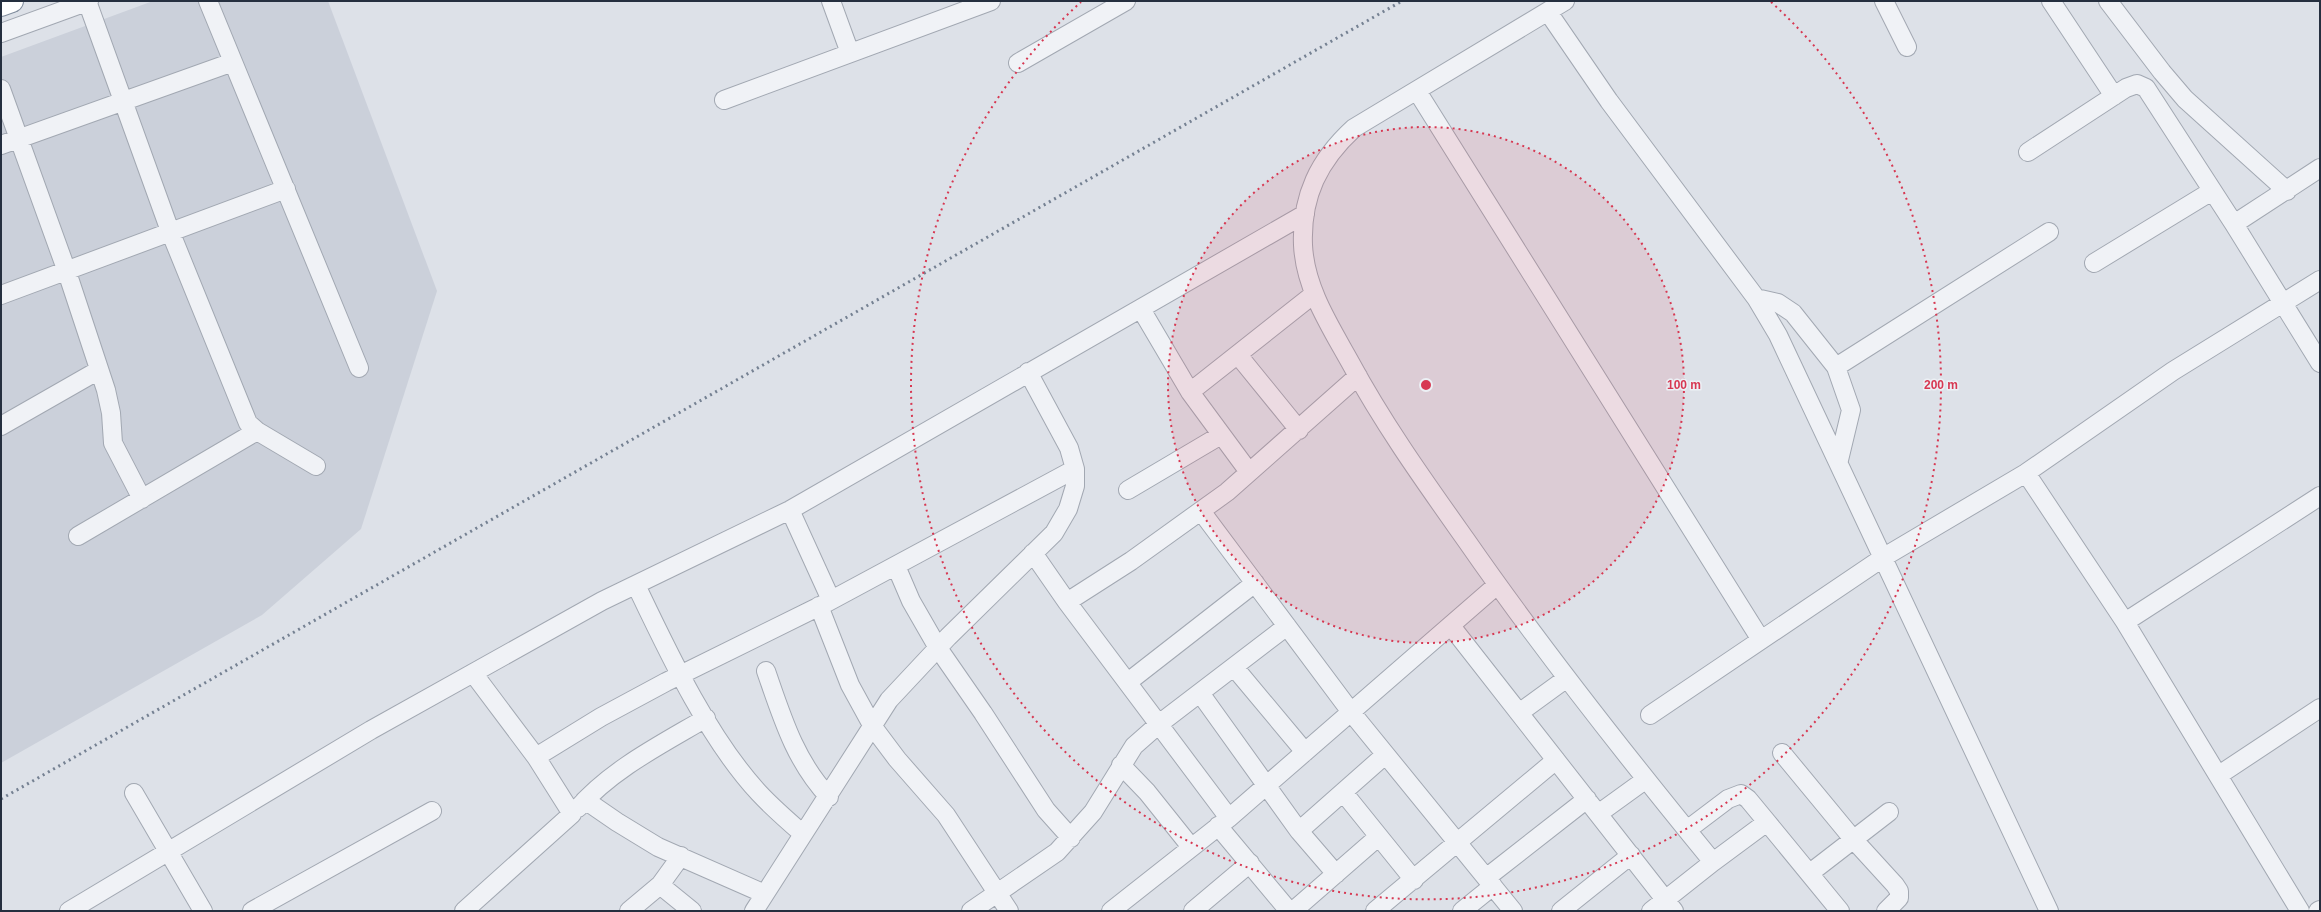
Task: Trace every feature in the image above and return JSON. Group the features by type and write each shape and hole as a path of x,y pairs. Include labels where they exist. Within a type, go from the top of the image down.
{"highway":[{"path":"1,5 12,1"}],"street":[{"path":"1,33 88,1 170,230 248,423 257,431 316,466"},
{"path":"208,1 359,368"},
{"path":"831,1 850,53"},
{"path":"1018,63 1126,1"},
{"path":"1565,1 1354,128 1338,143 1324,160 1312,184 1305,214 1303,244 1307,270 1314,294 1358,376 1396,441 1497,585 1645,780 1712,862"},
{"path":"1884,1 1907,47"},
{"path":"2051,1 2114,96"},
{"path":"2108,1 2162,72 2185,98 2287,191"},
{"path":"724,100 988,2"},
{"path":"1548,12 1609,101 1756,298 1778,334 1839,460 2049,911"},
{"path":"1,145 233,62"},
{"path":"2028,152 2126,88 2137,84 2146,88 2234,224 2320,364"},
{"path":"1,89 66,269 99,370 111,413 113,443 142,500"},
{"path":"1417,91 1761,640"},
{"path":"2234,224 2287,191 2320,168"},
{"path":"1,294 170,230 286,189"},
{"path":"2094,263 2212,191"},
{"path":"69,911 371,730 602,601 790,510 1305,214"},
{"path":"1836,367 2049,232"},
{"path":"1650,715 1884,557 2026,473 2173,371 2320,280"},
{"path":"1190,392 1314,294"},
{"path":"1756,298 1778,303 1793,313 1836,367 1851,410 1839,460"},
{"path":"1141,309 1190,392 1250,472"},
{"path":"1238,355 1299,430"},
{"path":"1,426 99,370"},
{"path":"754,911 889,700 938,648 1054,533 1068,509 1074,486 1075,469 1068,448 1028,372"},
{"path":"1067,602 1131,561 1201,511 1299,430 1358,376"},
{"path":"78,536 142,500 257,431"},
{"path":"1128,490 1221,435"},
{"path":"536,757 601,717 680,675 896,566 1075,469"},
{"path":"2026,473 2125,622 2300,911"},
{"path":"2125,622 2320,496"},
{"path":"790,510 825,603 850,685 873,727 897,759 946,815 1009,911"},
{"path":"1201,511 1351,712 1514,911"},
{"path":"1034,553 1067,602 1160,724 1250,863 1286,910 1336,874 1378,838"},
{"path":"896,566 911,601 938,648 983,713 1046,810 1071,838"},
{"path":"1128,682 1255,583"},
{"path":"636,585 680,675 732,760 758,792 803,834"},
{"path":"1111,911 1224,822 1497,585"},
{"path":"971,911 1057,852 1093,812 1111,786 1121,765 1134,746 1160,724 1287,626"},
{"path":"1451,626 1670,905"},
{"path":"1234,667 1305,752"},
{"path":"766,671 791,740 801,762 814,781 828,797"},
{"path":"474,673 536,757 572,814"},
{"path":"1519,713 1567,678"},
{"path":"1200,693 1298,831 1336,874"},
{"path":"2219,775 2320,708"},
{"path":"464,911 611,778 651,750 706,718"},
{"path":"1782,753 1853,839 1899,891 1898,898 1886,911"},
{"path":"1298,831 1385,755"},
{"path":"1376,911 1556,760"},
{"path":"1121,765 1147,792 1191,847"},
{"path":"1598,814 1645,780"},
{"path":"1343,792 1378,838 1414,880"},
{"path":"134,794 203,911"},
{"path":"1687,830 1728,799 1734,795 1741,794 1748,799 1810,873 1831,908"},
{"path":"1462,911 1490,882 1587,799"},
{"path":"585,800 646,840 765,894"},
{"path":"252,911 432,811"},
{"path":"1810,873 1889,812"},
{"path":"1651,911 1670,905 1712,862 1767,822"},
{"path":"1561,911 1630,855"},
{"path":"629,911 660,885 681,856"},
{"path":"1193,911 1250,863"},
{"path":"660,885 692,911"}],"shaded area":[{"path":"153,1 328,1 437,291 361,529 262,615 1,763 1,57"}],"railway":[{"path":"1,799 1402,1"}]}
